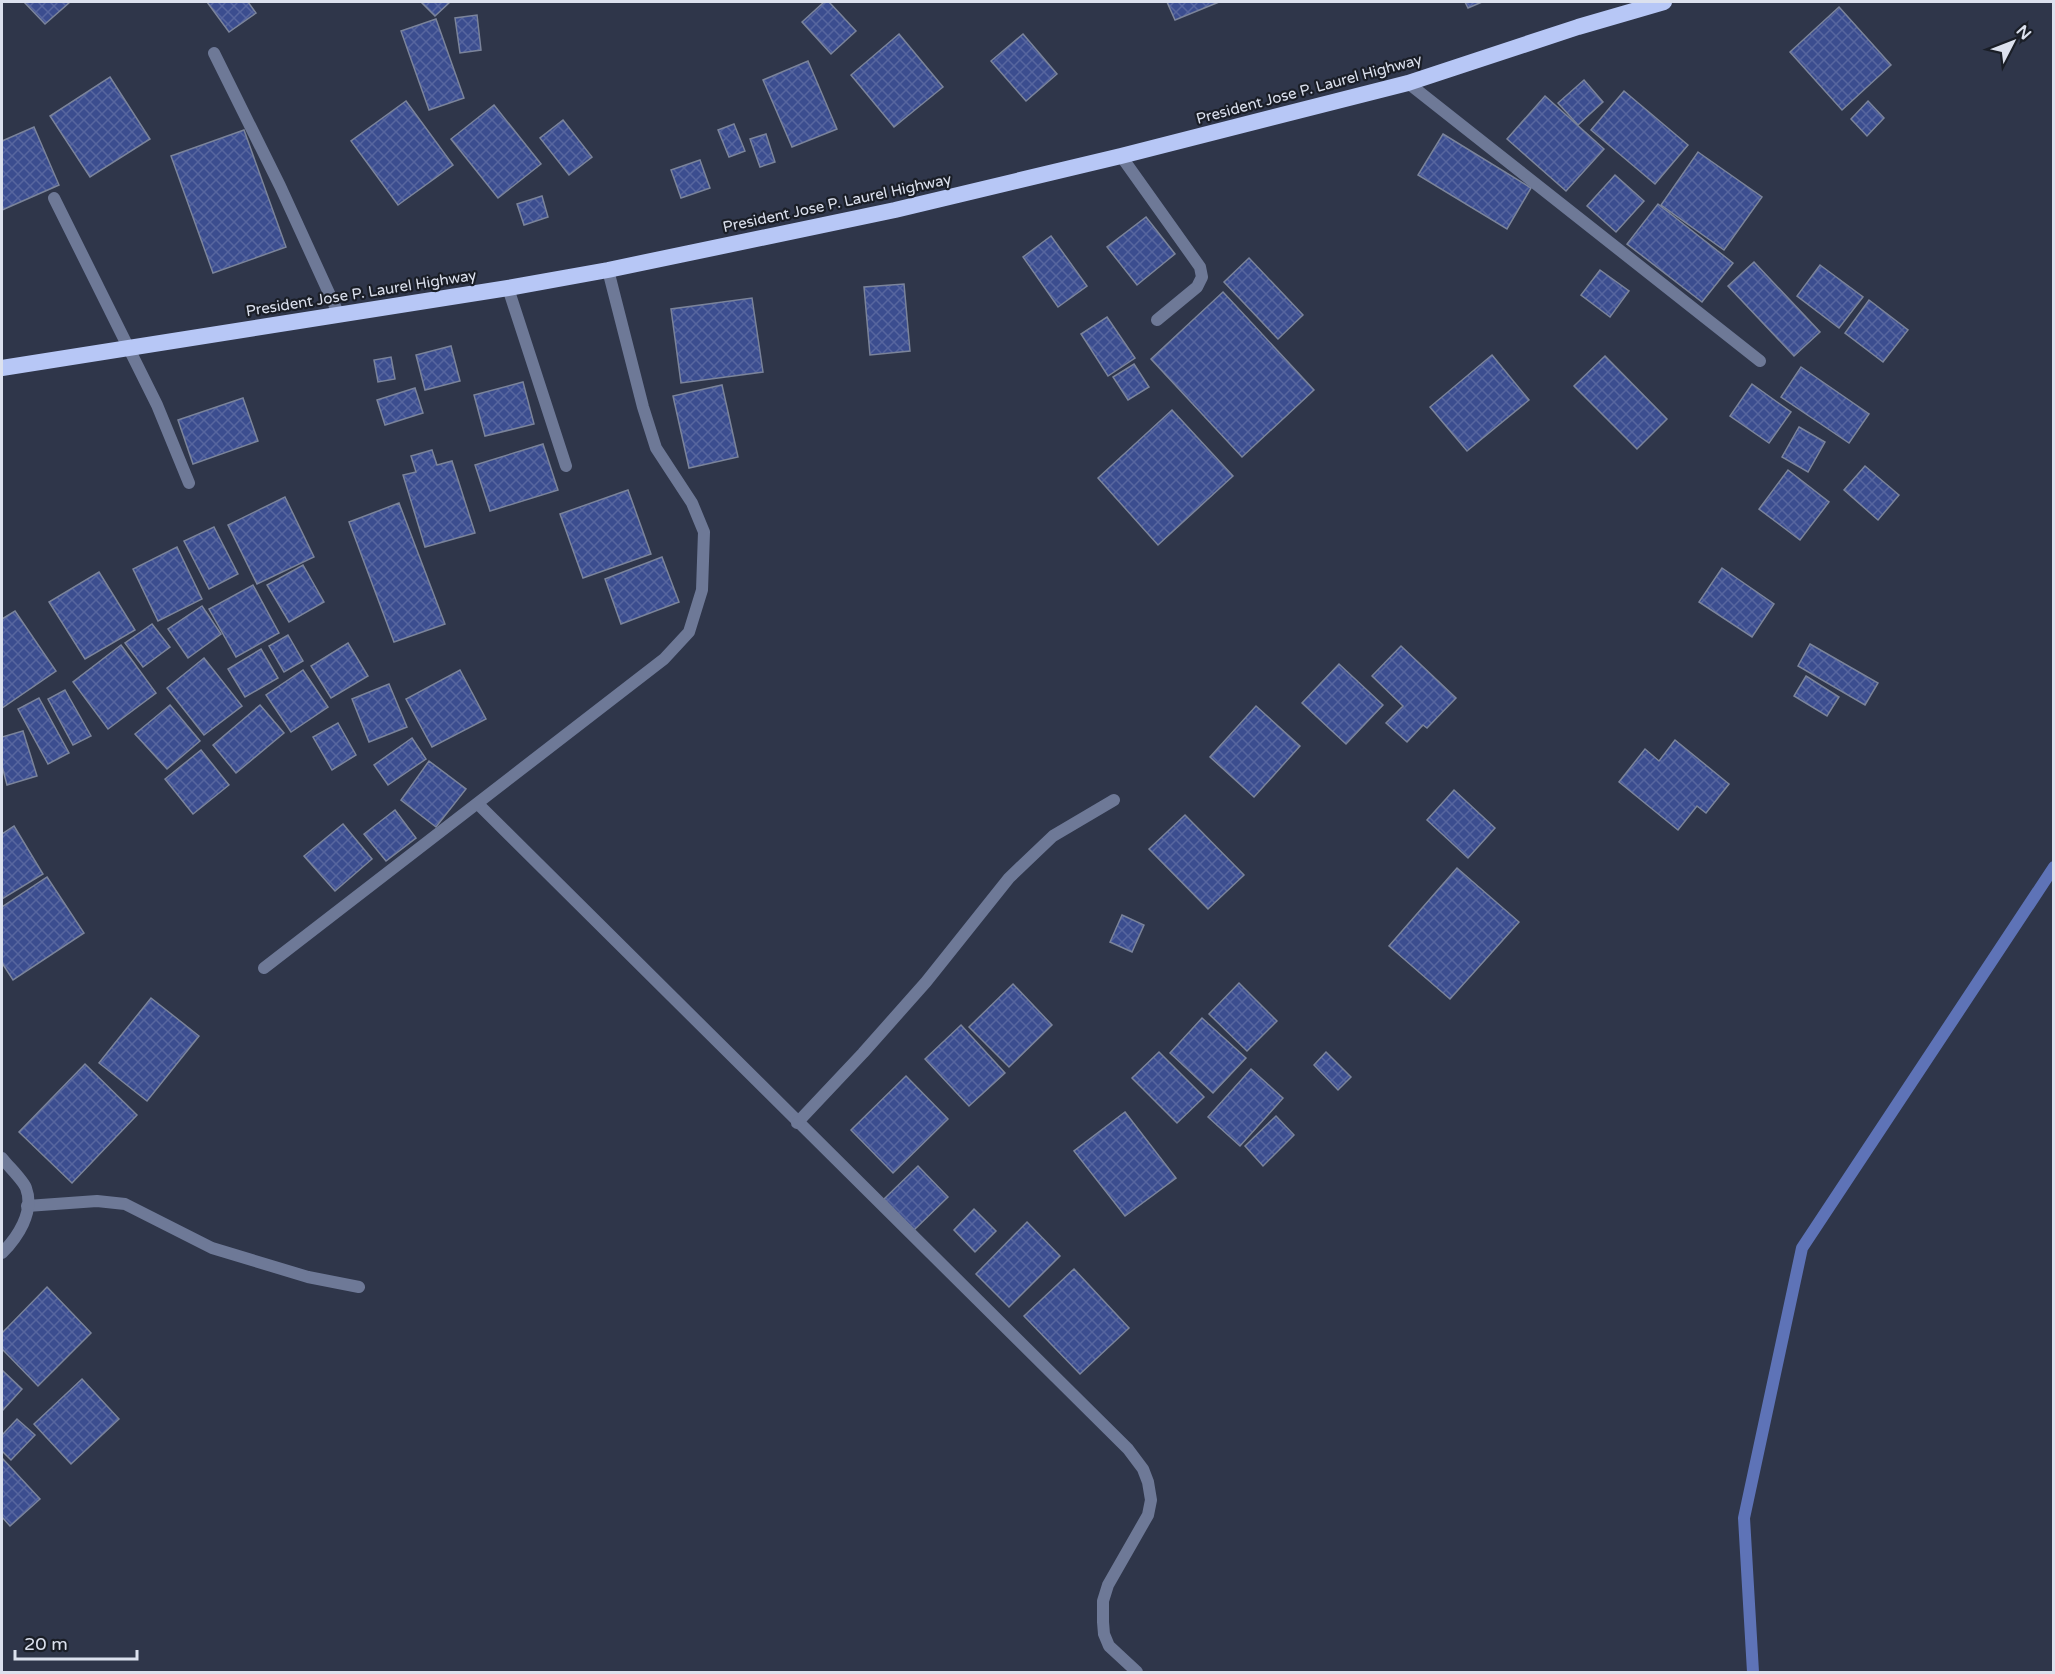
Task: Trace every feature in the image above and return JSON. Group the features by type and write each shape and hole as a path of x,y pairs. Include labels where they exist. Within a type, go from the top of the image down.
{"highway":[{"name":"President Jose P. Laurel Highway","path":"2,368 508,288 608,270 895,210 1121,156 1408,83 1578,27 1664,2"}],"street":[{"path":"214,52 280,186 339,315"},
{"path":"1408,83 1760,361"},
{"path":"1121,156 1200,267 1202,277 1197,287 1157,320"},
{"path":"54,198 156,405 189,483"},
{"path":"264,968 664,659 689,632 702,590 704,532 692,504 656,448 643,407 608,270"},
{"path":"508,288 566,466"},
{"path":"797,1123 926,982 1010,878 1053,836 1114,800"},
{"path":"478,804 1128,1449 1143,1469 1151,1500 1148,1515 1108,1585 1103,1601 1104,1634 1109,1646 1137,1672"},
{"path":"2,1158 26,1188 27,1206 22,1227 2,1254"},
{"path":"27,1206 97,1201 125,1204 212,1248 308,1277 358,1287"}],"building":[{"path":"24,2 70,2 45,24"},
{"path":"207,2 248,2 256,13 229,32"},
{"path":"421,2 450,2 435,16"},
{"path":"824,2 829,2 856,31 831,54 802,22"},
{"path":"1167,2 1219,2 1175,20"},
{"path":"1465,2 1482,2 1468,8"},
{"path":"1839,7 1891,65 1842,110 1790,52"},
{"path":"477,15 481,50 460,53 455,18"},
{"path":"436,19 464,98 429,110 401,31"},
{"path":"899,34 943,87 894,127 851,75"},
{"path":"1023,34 1057,74 1026,101 991,61"},
{"path":"808,61 837,129 792,147 763,80"},
{"path":"110,77 150,139 90,177 50,116"},
{"path":"1584,80 1603,102 1578,125 1558,103"},
{"path":"1624,91 1688,145 1655,184 1591,130"},
{"path":"1545,96 1604,149 1566,191 1507,139"},
{"path":"406,101 453,165 398,205 351,141"},
{"path":"1868,101 1884,118 1867,136 1851,119"},
{"path":"494,105 541,164 498,198 451,139"},
{"path":"563,120 592,157 569,175 540,138"},
{"path":"734,124 745,151 729,157 718,130"},
{"path":"34,127 59,185 2,210 2,141"},
{"path":"244,130 286,247 213,273 171,156"},
{"path":"766,134 775,162 760,167 750,139"},
{"path":"1443,134 1531,188 1507,229 1418,175"},
{"path":"1698,152 1762,197 1724,250 1661,205"},
{"path":"700,160 710,188 681,198 671,170"},
{"path":"1615,175 1644,201 1616,232 1587,206"},
{"path":"542,196 548,217 524,225 517,204"},
{"path":"1658,204 1733,263 1702,302 1627,244"},
{"path":"1146,217 1175,254 1137,285 1107,247"},
{"path":"1051,236 1087,286 1058,307 1023,257"},
{"path":"1249,258 1303,315 1278,339 1224,282"},
{"path":"1754,262 1820,332 1794,356 1728,286"},
{"path":"1820,265 1863,297 1839,328 1797,296"},
{"path":"1600,270 1629,291 1610,317 1581,295"},
{"path":"904,284 910,351 870,355 864,287"},
{"path":"1223,292 1314,390 1242,457 1151,359"},
{"path":"752,298 763,372 681,383 671,309"},
{"path":"1869,300 1908,330 1883,362 1845,333"},
{"path":"1107,317 1135,358 1108,376 1081,334"},
{"path":"451,346 460,381 425,390 416,355"},
{"path":"1492,355 1529,400 1467,451 1430,407"},
{"path":"1605,356 1667,419 1637,449 1574,386"},
{"path":"391,357 395,379 378,382 374,360"},
{"path":"1134,364 1149,387 1128,400 1113,377"},
{"path":"1801,367 1869,414 1849,443 1781,397"},
{"path":"523,382 534,424 485,436 474,395"},
{"path":"1752,384 1791,412 1769,443 1730,416"},
{"path":"722,385 738,457 689,468 673,396"},
{"path":"415,388 423,413 385,425 377,400"},
{"path":"243,398 258,441 193,464 178,420"},
{"path":"1172,410 1233,476 1158,545 1098,478"},
{"path":"1799,427 1825,442 1808,472 1782,457"},
{"path":"543,444 558,490 490,511 475,465"},
{"path":"432,450 437,465 452,461 475,533 425,547 403,475 416,472 411,456"},
{"path":"1865,466 1899,495 1878,520 1844,490"},
{"path":"1788,470 1829,502 1800,540 1759,509"},
{"path":"628,490 651,554 583,578 560,514"},
{"path":"285,497 314,557 257,584 228,525"},
{"path":"399,503 445,624 394,642 349,522"},
{"path":"214,527 238,574 209,589 184,541"},
{"path":"177,547 202,599 158,621 133,569"},
{"path":"662,557 679,602 621,624 605,579"},
{"path":"303,565 324,602 289,622 267,585"},
{"path":"1722,568 1774,604 1752,637 1699,602"},
{"path":"99,572 135,630 85,659 49,602"},
{"path":"253,585 279,633 236,657 209,609"},
{"path":"202,606 221,634 188,658 168,629"},
{"path":"15,611 56,671 2,708 2,619"},
{"path":"152,624 170,647 143,667 125,643"},
{"path":"288,635 303,661 284,672 269,646"},
{"path":"348,643 368,676 331,698 311,666"},
{"path":"1810,644 1878,683 1865,705 1798,666"},
{"path":"121,645 156,693 108,729 73,682"},
{"path":"1401,646 1456,698 1427,728 1423,725 1407,742 1386,723 1403,706 1372,676"},
{"path":"261,649 278,678 245,697 228,669"},
{"path":"204,658 242,706 204,735 167,688"},
{"path":"1339,664 1383,705 1346,744 1302,703"},
{"path":"303,670 328,707 291,732 266,695"},
{"path":"460,670 486,719 432,747 406,699"},
{"path":"1806,676 1839,697 1827,716 1794,696"},
{"path":"389,684 407,727 369,742 352,699"},
{"path":"65,690 91,736 73,745 48,699"},
{"path":"39,698 69,753 48,764 18,709"},
{"path":"170,705 200,741 167,769 135,734"},
{"path":"260,705 284,733 236,773 213,745"},
{"path":"1256,706 1300,746 1254,797 1210,757"},
{"path":"338,723 356,755 332,770 313,737"},
{"path":"23,731 37,776 7,785 2,766 2,737"},
{"path":"412,738 426,759 388,785 374,765"},
{"path":"1675,740 1729,784 1706,813 1697,806 1678,830 1619,782 1645,749 1659,761"},
{"path":"201,750 229,785 193,814 165,779"},
{"path":"429,761 466,789 436,827 401,800"},
{"path":"1454,790 1495,828 1468,858 1427,820"},
{"path":"395,810 416,838 386,861 364,834"},
{"path":"1185,815 1244,875 1208,909 1149,849"},
{"path":"343,824 372,859 335,891 304,856"},
{"path":"14,826 43,874 2,899 2,834"},
{"path":"1457,868 1519,922 1450,999 1389,946"},
{"path":"47,877 84,933 13,980 2,963 2,907"},
{"path":"1122,915 1144,925 1132,952 1110,942"},
{"path":"1239,983 1277,1021 1247,1051 1209,1014"},
{"path":"1013,984 1052,1025 1009,1067 969,1027"},
{"path":"151,998 199,1036 147,1101 99,1063"},
{"path":"1202,1018 1246,1058 1213,1093 1170,1053"},
{"path":"961,1025 1005,1073 969,1106 925,1059"},
{"path":"1159,1052 1204,1097 1177,1123 1132,1078"},
{"path":"1326,1052 1351,1077 1338,1090 1314,1065"},
{"path":"85,1064 137,1115 72,1183 19,1132"},
{"path":"1251,1069 1283,1098 1240,1146 1208,1117"},
{"path":"906,1076 948,1119 893,1173 851,1130"},
{"path":"1125,1112 1176,1178 1125,1216 1074,1151"},
{"path":"1276,1116 1294,1135 1263,1166 1245,1146"},
{"path":"918,1166 948,1197 914,1230 884,1199"},
{"path":"974,1209 996,1231 975,1252 954,1230"},
{"path":"1027,1222 1060,1256 1009,1307 976,1274"},
{"path":"1074,1269 1129,1328 1080,1374 1024,1316"},
{"path":"47,1287 91,1333 38,1386 2,1349 2,1333"},
{"path":"2,1370 22,1389 2,1411"},
{"path":"82,1379 119,1419 71,1464 34,1424"},
{"path":"17,1419 35,1435 11,1460 2,1451 2,1435"},
{"path":"2,1458 40,1499 10,1526 2,1517"}],"waterway":[{"path":"1753,1672 1744,1518 1802,1248 2054,867"}]}
